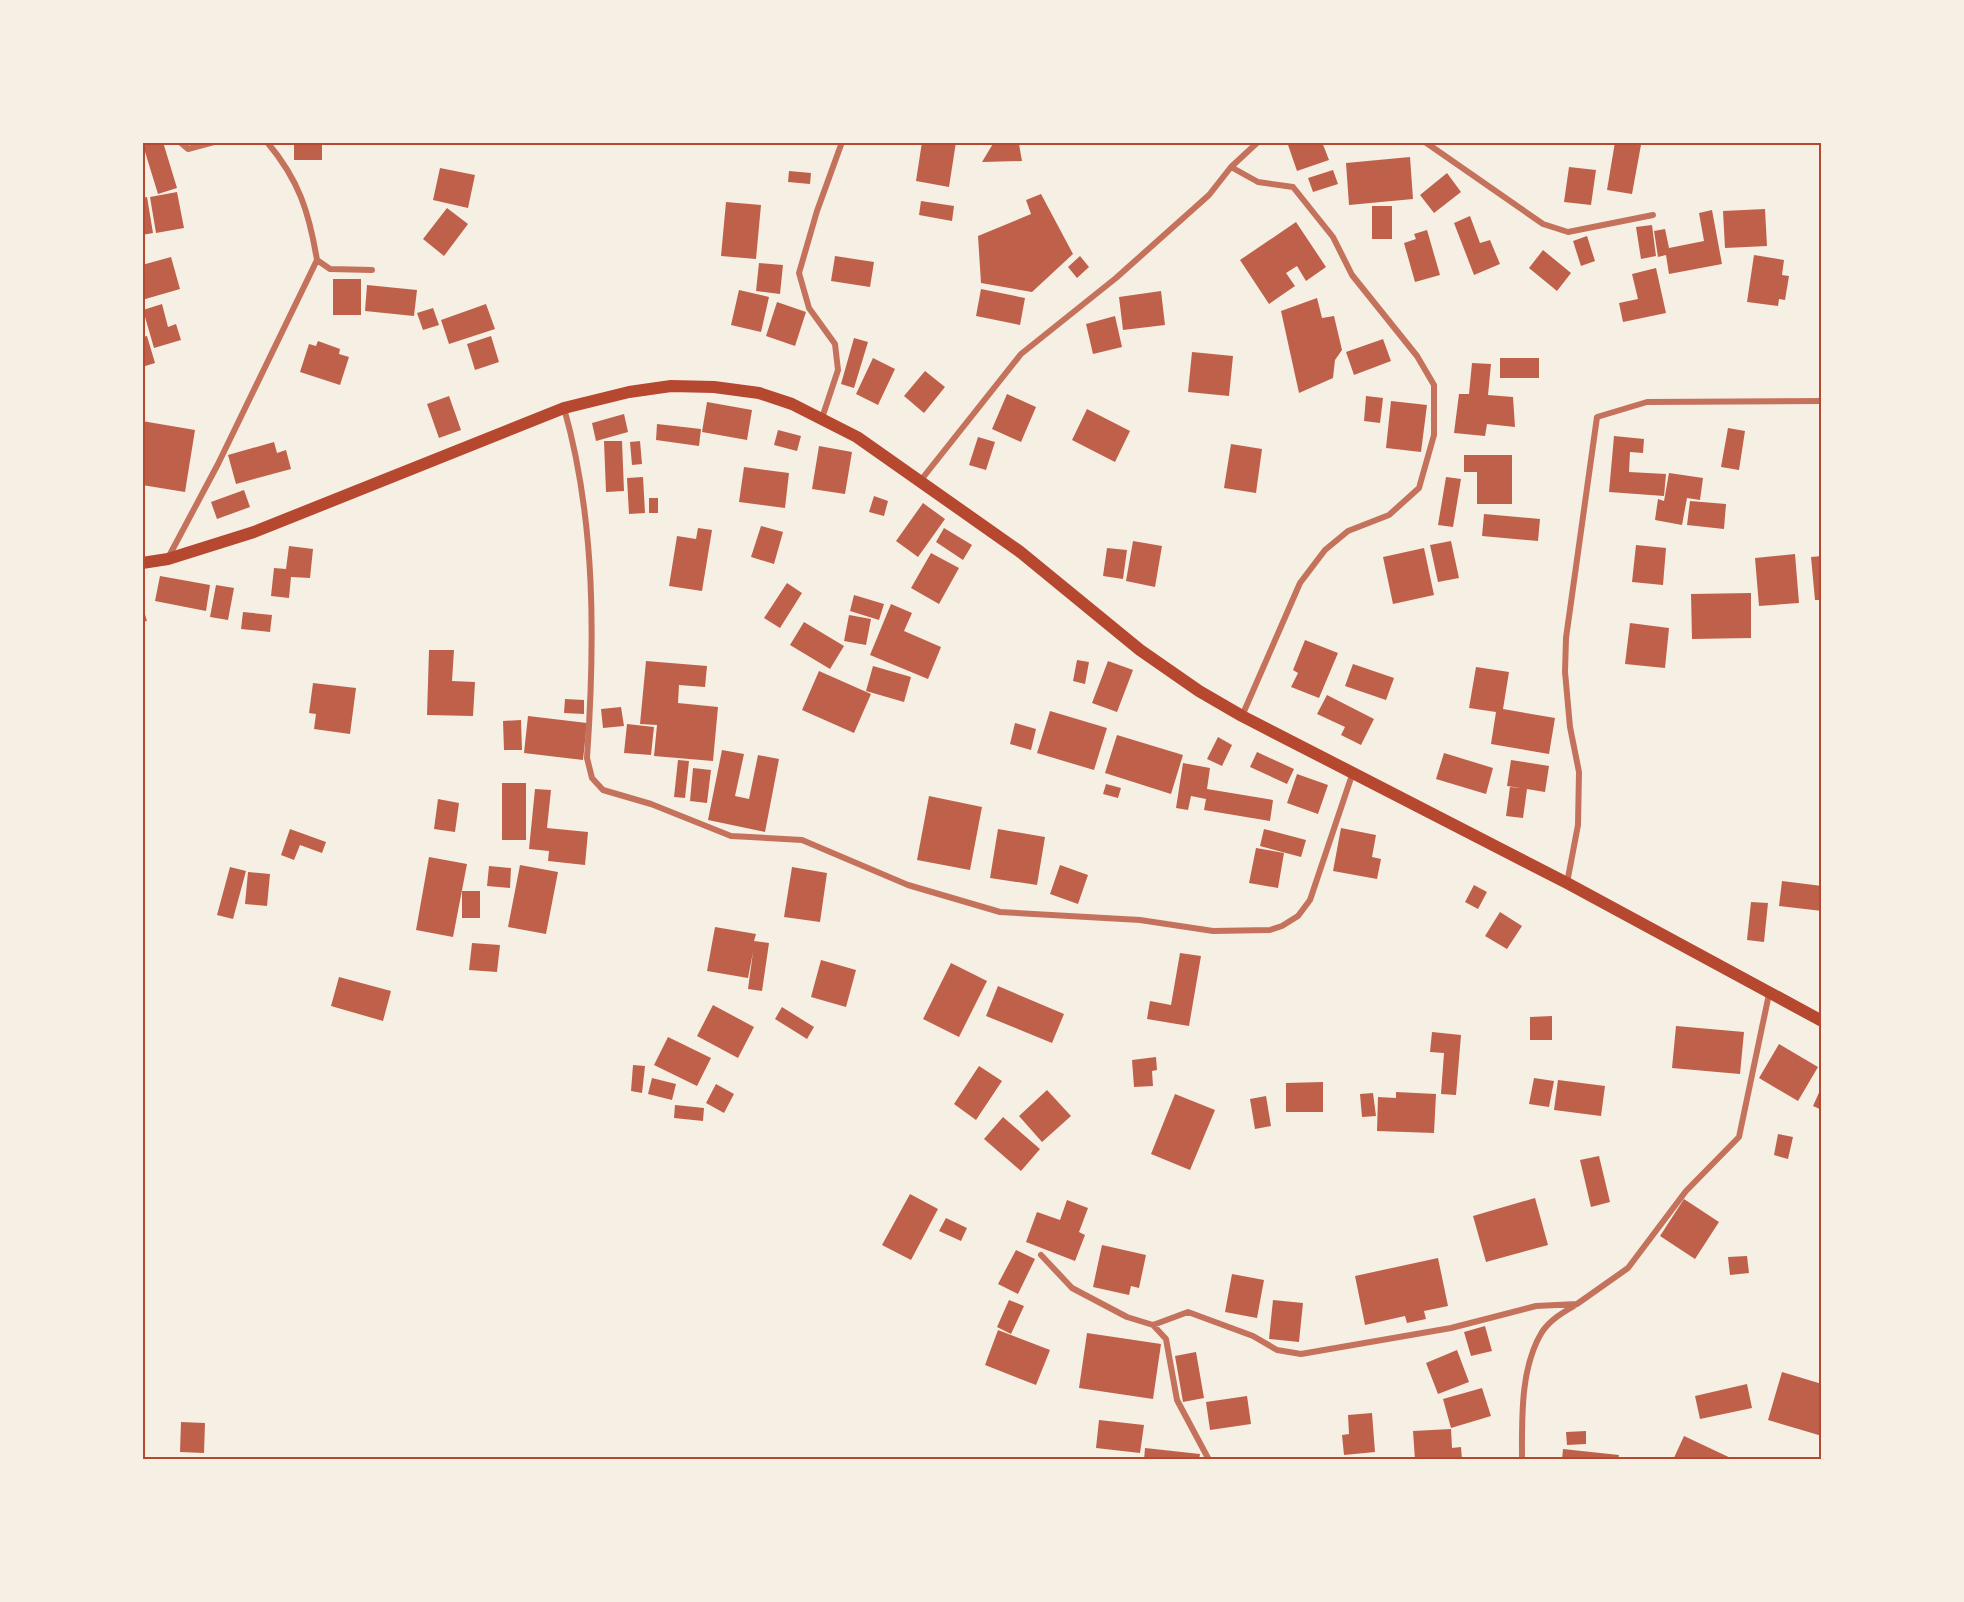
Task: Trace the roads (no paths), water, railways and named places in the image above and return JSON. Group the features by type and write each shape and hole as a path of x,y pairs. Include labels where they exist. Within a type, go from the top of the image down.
{"main road":[{"path":"142,563 168,559 254,532 564,408 629,392 671,386 714,387 759,393 792,404 857,437 1019,551 1140,650 1242,716 1568,883 1821,1021"}],"street":[{"path":"180,142 188,149 214,142"},
{"path":"168,559 218,464 316,260 304,201 284,162 267,142"},
{"path":"822,418 838,370 835,344 809,308 799,273 817,211 842,142"},
{"path":"921,480 1021,354 1116,278 1209,195 1231,167 1258,142"},
{"path":"1425,142 1543,224 1568,232 1653,215"},
{"path":"1231,167 1258,182 1293,187 1333,237 1352,275 1416,356 1434,385 1434,435 1419,488 1389,515 1348,531 1325,550 1300,583 1242,716"},
{"path":"316,260 330,269 372,270"},
{"path":"1568,883 1578,825 1579,772 1570,727 1565,672 1566,638 1597,417 1647,402 1821,401"},
{"path":"564,408 576,449 592,598 587,758 592,778 603,790 651,804 731,836 802,840 908,885 1000,912 1140,920 1213,931 1270,930 1298,916 1310,900 1353,771"},
{"path":"1522,1460 1522,1421 1531,1358 1543,1331 1557,1316 1628,1268 1686,1191 1738,1137 1769,994"},
{"path":"1041,1255 1072,1288 1127,1317 1153,1324 1188,1312 1253,1336 1277,1350 1301,1354 1451,1328 1536,1306 1577,1304"},
{"path":"1153,1324 1166,1339 1177,1400 1209,1460"}]}
